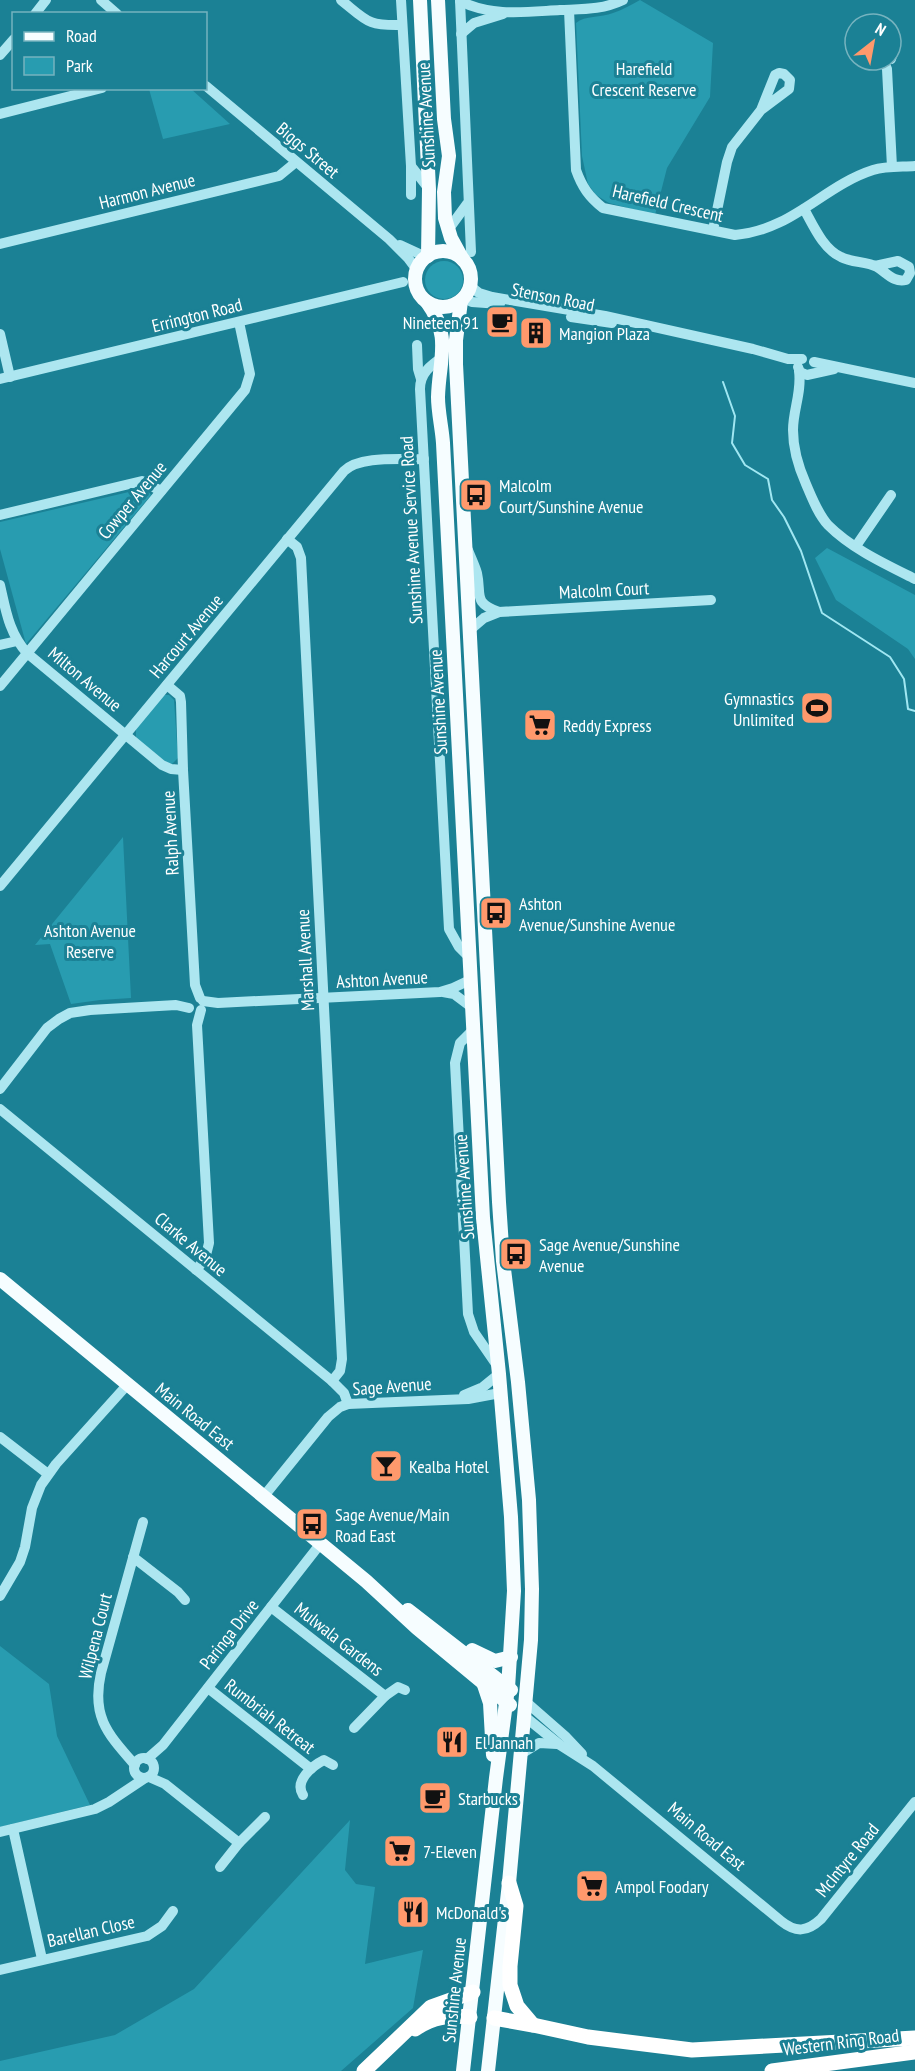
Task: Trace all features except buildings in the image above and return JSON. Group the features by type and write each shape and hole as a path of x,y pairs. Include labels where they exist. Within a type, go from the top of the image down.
{"highway":[{"path":"509,1883 516,1906 510,1985 517,2006 533,2025"},
{"path":"364,2071 431,2007 473,1992"},
{"path":"364,2071 392,2052 414,2030 424,2024 442,2017 470,2018"},
{"path":"494,2018 588,2037 692,2050 915,2038"},
{"name":"Western Ring Road","path":"772,2071 915,2052"}],"main road":[{"name":"Sunshine Avenue","path":"420,0 429,189 427,256"},
{"name":"Sunshine Avenue","path":"438,0 444,119 449,156 444,192 448,230 454,246 467,256"},
{"path":"446,252 467,256 471,275 465,295 455,305 440,307 427,302 420,295 416,285 417,270 427,256 446,252"},
{"name":"Sunshine Avenue","path":"465,295 455,350 487,983 499,1202 531,1525 532,1621 509,1883 488,2071"},
{"name":"Sunshine Avenue","path":"427,302 439,325 443,357 438,402 443,443 475,1084 483,1218 499,1370 512,1555 511,1657 463,2071"},
{"path":"451,612 470,630"},
{"path":"462,837 467,794 466,760 469,753 476,752"},
{"path":"475,1084 482,1079 485,1070 487,983"},
{"name":"Main Road East","path":"0,1279 321,1543 484,1684 525,1701"},
{"path":"500,1393 506,1390 511,1378 506,1343 508,1307"},
{"name":"Main Road East","path":"366,1581 422,1620 507,1694 524,1716"},
{"path":"422,1620 443,1629 491,1660 499,1661 511,1657"},
{"path":"484,1684 490,1703 496,1778"},
{"path":"470,2018 494,2018"}],"street":[{"path":"37,12 46,0"},
{"path":"101,0 115,12"},
{"path":"341,0 372,23 384,26 402,25"},
{"path":"401,0 411,195"},
{"path":"467,256 460,1 476,8 506,13 602,8 623,0"},
{"name":"Harefield Crescent","path":"569,10 576,170 590,198 603,208 735,235 755,233 773,226 856,177 875,169 915,166"},
{"path":"461,34 474,23 506,13"},
{"path":"0,55 12,41"},
{"path":"888,72 892,167"},
{"name":"Biggs Street","path":"207,87 389,239 417,270"},
{"path":"0,114 94,90"},
{"path":"713,230 732,147 761,110"},
{"name":"Harmon Avenue","path":"0,244 279,176 296,162"},
{"path":"411,166 429,189"},
{"path":"448,230 467,204"},
{"path":"804,209 830,250 841,257 875,266"},
{"name":"Biggs Street","path":"389,239 427,256"},
{"name":"Errington Road","path":"5,378 403,282"},
{"name":"Stenson Road","path":"465,295 479,293 595,315 773,355 804,370 810,358 814,362 840,368"},
{"name":"Cowper Avenue","path":"0,686 245,390 250,374 239,322"},
{"path":"0,334 5,378"},
{"name":"Sunshine Avenue Service Road","path":"417,345 418,369 421,379 449,929 452,938 468,956"},
{"path":"421,379 428,367 443,357"},
{"path":"915,383 840,368 804,370 793,428 797,464 815,505 827,524 856,546 915,579"},
{"name":"Harcourt Avenue","path":"0,886 349,466 361,461 424,459"},
{"path":"0,515 142,481 161,491"},
{"path":"856,546 891,495"},
{"name":"Marshall Avenue","path":"287,539 297,547 301,558 342,1365 332,1381"},
{"path":"465,544 477,574 480,600 486,607 499,612"},
{"name":"Milton Avenue","path":"0,585 9,624 17,641 27,653 162,765 171,769 183,770"},
{"name":"Malcolm Court","path":"470,630 484,618 499,612 711,600"},
{"path":"0,645 17,641"},
{"name":"Ralph Avenue","path":"167,684 180,696 181,702 209,1243 205,1259 196,1270"},
{"name":"Ashton Avenue","path":"440,992 470,980"},
{"name":"Ashton Avenue","path":"1,1086 47,1028 59,1018 90,1010 440,992 454,994 471,1006"},
{"path":"472,1031 460,1043 455,1062 468,1314 474,1332 499,1370"},
{"name":"Clarke Avenue","path":"2,1109 332,1381 344,1393 348,1404"},
{"name":"Sage Avenue","path":"456,1398 483,1387 499,1370"},
{"path":"0,1596 20,1562 32,1508 48,1474 99,1414 131,1387"},
{"name":"Sage Avenue","path":"264,1496 328,1417 340,1407 348,1404 479,1397 500,1393"},
{"path":"479,1397 492,1403 502,1414"},
{"path":"0,1437 48,1474"},
{"name":"Wilpena Court","path":"143,1522 98,1692 99,1709 104,1726 113,1741 124,1752 239,1843"},
{"name":"Paringa Drive","path":"0,1832 95,1809 126,1789 145,1768 321,1543"},
{"path":"133,1557 178,1592 184,1600"},
{"name":"Mulwala Gardens","path":"272,1607 385,1696"},
{"name":"Mulwala Gardens","path":"354,1728 385,1696 398,1687 405,1690"},
{"name":"Rumbriah Retreat","path":"208,1688 311,1769"},
{"name":"Main Road East","path":"525,1701 565,1736 593,1766"},
{"name":"Main Road East","path":"524,1716 560,1745 593,1766 781,1921 800,1931"},
{"path":"521,1754 539,1743 560,1745"},
{"name":"Rumbriah Retreat","path":"303,1795 300,1783 311,1769 324,1760 333,1765"},
{"name":"McIntyre Road","path":"800,1931 809,1928 821,1919 915,1802"},
{"path":"220,1867 239,1843 266,1816"},
{"name":"Barellan Close","path":"13,1829 42,1959"},
{"name":"Barellan Close","path":"0,1970 147,1936 162,1926 173,1911"}],"green space":[{"name":"Harefield Crescent Reserve","path":"640,0 713,43 710,97 667,168 655,215 609,203 596,195 588,184 582,156 576,23 580,20 613,13"},
{"path":"149,90 192,90 230,124 163,139"},
{"path":"444,261 457,267 463,280 457,293 444,299 431,293 425,280 431,267"},
{"path":"146,488 151,495 26,644 0,549 0,522"},
{"path":"827,548 915,595 915,659 908,649 836,600 815,558"},
{"path":"164,695 169,695 174,700 178,758 172,764 166,762 136,738 136,727"},
{"name":"Ashton Avenue Reserve","path":"123,837 131,998 71,1004 50,944 35,945"},
{"path":"0,1646 49,1684 57,1736 90,1805 0,1827"},
{"path":"350,1820 345,1870 356,1884 375,1887 365,1964 423,1950 413,2008 341,2071 0,2071 0,2061 115,2035 194,1989"}],"waterway":[{"path":"723,382 735,416 732,443 745,465 768,479 772,500 784,517 801,551 822,613 890,657 904,679 908,709 915,711"}],"place":[{"name":"Nineteen 91","path":"502,322"},
{"name":"Mangion Plaza","path":"536,333"},
{"name":"Malcolm Court/Sunshine Avenue","path":"476,495"},
{"name":"Gymnastics Unlimited","path":"817,708"},
{"name":"Reddy Express","path":"540,725"},
{"name":"Ashton Avenue/Sunshine Avenue","path":"496,913"},
{"name":"Sage Avenue/Sunshine Avenue","path":"516,1254"},
{"name":"Kealba Hotel","path":"386,1466"},
{"name":"Sage Avenue/Main Road East","path":"312,1524"},
{"name":"El Jannah","path":"452,1742"},
{"name":"Starbucks","path":"435,1798"},
{"name":"7-Eleven","path":"400,1851"},
{"name":"Ampol Foodary","path":"592,1886"},
{"name":"McDonald's","path":"413,1912"}]}
